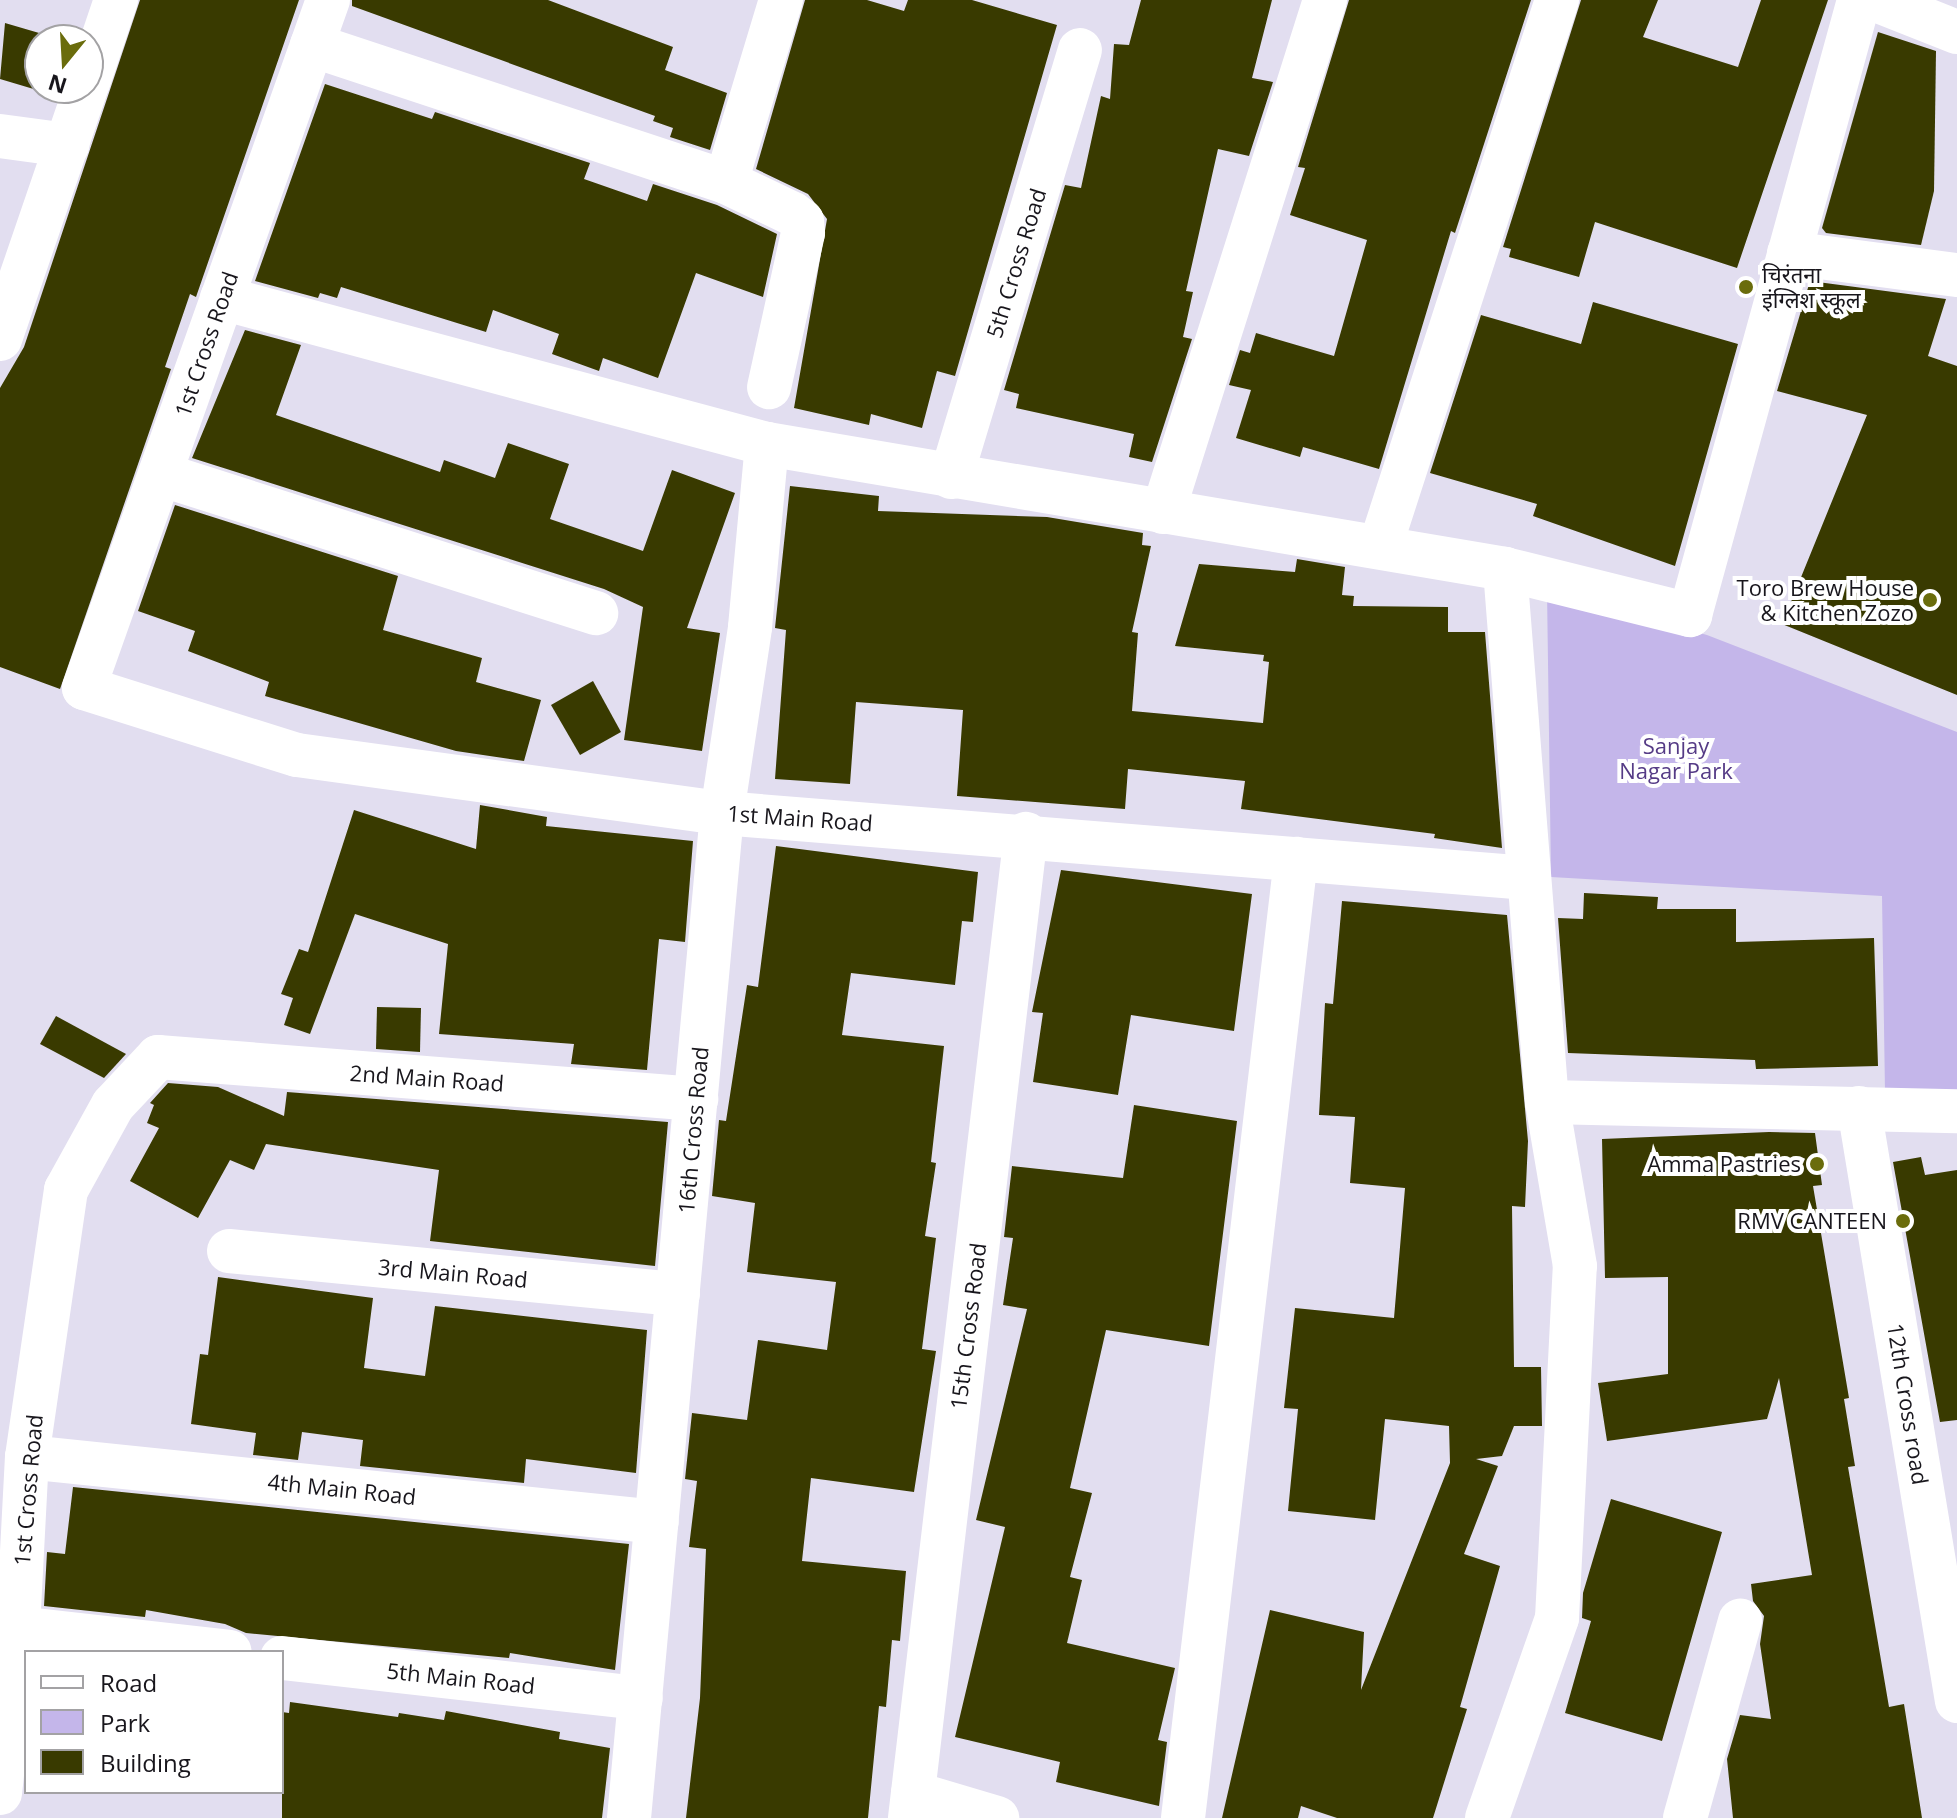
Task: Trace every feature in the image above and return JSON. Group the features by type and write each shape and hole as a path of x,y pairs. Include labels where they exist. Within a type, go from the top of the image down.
{"street":[{"path":"104,36 116,0"},
{"name":"1st Cross Road","path":"84,688 328,0"},
{"path":"1163,512 1325,0"},
{"path":"1380,547 1557,0"},
{"path":"222,298 767,444 1505,569 1690,615 1859,0"},
{"path":"1876,0 1957,32"},
{"path":"726,182 780,1"},
{"path":"312,45 726,182 802,221 769,387"},
{"name":"5th Cross Road","path":"951,477 1080,50"},
{"path":"0,339 81,104"},
{"path":"0,136 67,145"},
{"path":"1789,253 1957,275"},
{"name":"16th Cross Road","path":"629,1818 722,813 750,627 767,444"},
{"path":"160,474 596,613"},
{"path":"1487,1818 1557,1618 1575,1266 1547,1102 1505,569"},
{"name":"1st Main Road","path":"84,688 297,755 722,813 1026,834 1528,878"},
{"name":"15th Cross Road","path":"912,1806 1026,834"},
{"path":"1183,1818 1296,859"},
{"name":"1st Cross Road","path":"0,1793 9,1627 27,1457 66,1190 113,1105 158,1057"},
{"name":"2nd Main Road","path":"158,1057 696,1099"},
{"path":"1547,1102 1957,1111"},
{"name":"12th Cross road","path":"1859,1108 1957,1701"},
{"name":"3rd Main Road","path":"229,1251 678,1294"},
{"name":"4th Main Road","path":"27,1457 657,1522"},
{"path":"1685,1818 1740,1621"},
{"path":"9,1627 212,1650"},
{"name":"5th Main Road","path":"284,1658 641,1698"},
{"path":"912,1806 997,1818"}],"green space":[{"name":"Sanjay Nagar Park","path":"1547,591 1707,635 1957,732 1957,1096 1885,1092 1882,896 1551,877"}],"building":[{"path":"140,0 299,0 196,297 190,294 165,367 171,369 60,689 0,667 0,388 24,347"},
{"path":"352,0 548,0 673,47 665,70 727,93 710,150 670,137 673,128 653,121 655,116 352,6"},
{"path":"805,0 867,0 904,11 908,0 972,0 1057,25 955,376 937,371 922,428 871,414 869,425 794,408 827,219 808,194 756,169"},
{"path":"1141,0 1272,0 1252,78 1273,82 1249,156 1218,149 1186,291 1193,292 1183,337 1192,339 1152,462 1129,457 1134,434 1016,408 1019,394 1004,390 1065,185 1081,188 1101,96 1110,99 1114,44 1129,45"},
{"path":"1349,0 1531,0 1455,233 1451,231 1379,469 1303,447 1300,457 1236,438 1251,390 1229,385 1240,350 1250,353 1256,333 1334,356 1367,240 1290,215 1305,168 1298,167"},
{"path":"1581,0 1658,0 1643,37 1738,67 1761,0 1828,0 1737,268 1595,222 1579,277 1509,257 1511,249 1503,247"},
{"path":"5,23 24,29 24,86 0,79"},
{"path":"1878,32 1936,51 1934,191 1921,245 1826,233 1822,228"},
{"path":"325,84 432,119 435,112 590,163 584,179 647,201 653,184 717,205 777,234 763,297 696,273 658,378 603,358 599,371 552,354 559,334 493,310 486,332 341,287 337,298 320,293 318,298 255,281"},
{"path":"1810,281 1946,299 1928,356 1957,366 1957,695 1782,624 1867,415 1777,391"},
{"path":"1593,302 1738,344 1675,566 1533,516 1537,504 1430,473 1481,315 1581,344"},
{"path":"245,330 301,345 276,415 440,472 444,460 495,478 508,443 569,464 550,519 643,551 672,470 735,493 687,628 720,633 702,751 624,740 643,607 604,589 192,458"},
{"path":"790,486 879,496 878,511 1047,517 1143,533 1142,545 1151,546 1132,632 1138,633 1132,711 1263,723 1269,662 1263,661 1264,655 1175,646 1199,564 1295,572 1297,559 1345,567 1342,595 1354,596 1353,606 1448,607 1448,632 1485,632 1502,848 1434,838 1435,834 1241,809 1245,781 1128,769 1125,809 957,796 963,710 856,702 850,784 775,779 786,630 775,628"},
{"path":"175,505 398,576 383,630 482,658 476,682 541,700 524,761 456,751 265,696 269,682 188,651 195,631 138,611"},
{"path":"593,681 621,732 580,755 551,705"},
{"path":"480,805 547,817 546,826 693,841 685,942 659,939 647,1070 571,1064 574,1044 439,1034 448,944 355,914 310,1034 284,1025 293,998 281,994 299,949 308,952 354,810 476,849"},
{"path":"776,846 978,872 973,922 962,921 955,985 851,973 842,1035 944,1046 931,1162 936,1163 925,1236 936,1238 922,1349 936,1351 914,1492 811,1478 802,1561 906,1571 900,1641 892,1640 886,1707 879,1706 868,1818 686,1818 700,1698 706,1549 689,1547 697,1481 685,1479 692,1413 747,1420 758,1340 827,1350 836,1282 747,1272 755,1203 712,1196 719,1120 726,1121 747,985 758,987"},
{"path":"1061,870 1252,894 1234,1031 1131,1015 1118,1095 1033,1082 1043,1013 1032,1012"},
{"path":"1584,893 1658,897 1657,909 1736,909 1736,942 1874,938 1878,1066 1756,1069 1755,1060 1568,1053 1558,918 1583,919"},
{"path":"1342,901 1507,915 1528,1141 1525,1207 1512,1206 1514,1367 1541,1367 1542,1426 1514,1426 1502,1456 1476,1459 1498,1466 1464,1554 1500,1566 1460,1707 1467,1709 1433,1818 1337,1818 1301,1806 1298,1818 1222,1818 1270,1610 1364,1632 1361,1690 1450,1463 1449,1426 1385,1419 1375,1520 1288,1511 1298,1409 1284,1408 1295,1308 1394,1318 1405,1188 1350,1183 1355,1117 1319,1115 1325,1003 1333,1004"},
{"path":"377,1007 421,1008 420,1052 376,1049"},
{"path":"56,1016 126,1054 104,1078 40,1044"},
{"path":"168,1083 218,1087 284,1116 287,1092 668,1122 655,1266 430,1241 439,1170 266,1144 254,1170 230,1160 198,1218 130,1181 159,1128 147,1123 154,1105 150,1103"},
{"path":"1134,1105 1237,1121 1209,1346 1106,1330 1070,1488 1092,1493 1070,1577 1082,1580 1067,1643 1175,1668 1158,1740 1167,1742 1159,1806 1056,1782 1060,1762 955,1737 1005,1527 976,1520 1027,1309 1003,1305 1013,1238 1004,1237 1012,1166 1123,1178"},
{"path":"1815,1133 1822,1185 1813,1186 1849,1398 1844,1399 1855,1466 1848,1467 1889,1707 1904,1704 1922,1818 1733,1818 1727,1759 1740,1715 1771,1719 1760,1644 1764,1616 1753,1601 1751,1584 1812,1575 1779,1378 1767,1419 1607,1441 1598,1383 1668,1374 1668,1277 1605,1278 1602,1139"},
{"path":"1921,1157 1925,1175 1957,1170 1957,1420 1940,1422 1893,1162"},
{"path":"218,1277 373,1298 364,1368 425,1376 435,1306 647,1330 636,1473 526,1459 524,1483 360,1466 363,1440 302,1432 298,1460 253,1455 256,1433 191,1424 200,1354 208,1355"},
{"path":"73,1487 629,1544 615,1670 510,1653 509,1658 246,1633 225,1624 146,1610 145,1617 44,1606 47,1552 65,1554"},
{"path":"1611,1499 1722,1532 1662,1741 1565,1713 1591,1621 1582,1618 1583,1593"},
{"path":"290,1702 444,1720 446,1711 560,1732 559,1739 610,1748 602,1818 282,1818 284,1712 289,1713"}],"place":[{"name":"चिरंतना इंग्लिश स्कूल","path":"1746,287"},
{"name":"Toro Brew House & Kitchen Zozo","path":"1930,600"},
{"name":"Amma Pastries","path":"1817,1164"},
{"name":"RMV CANTEEN","path":"1903,1221"}]}
